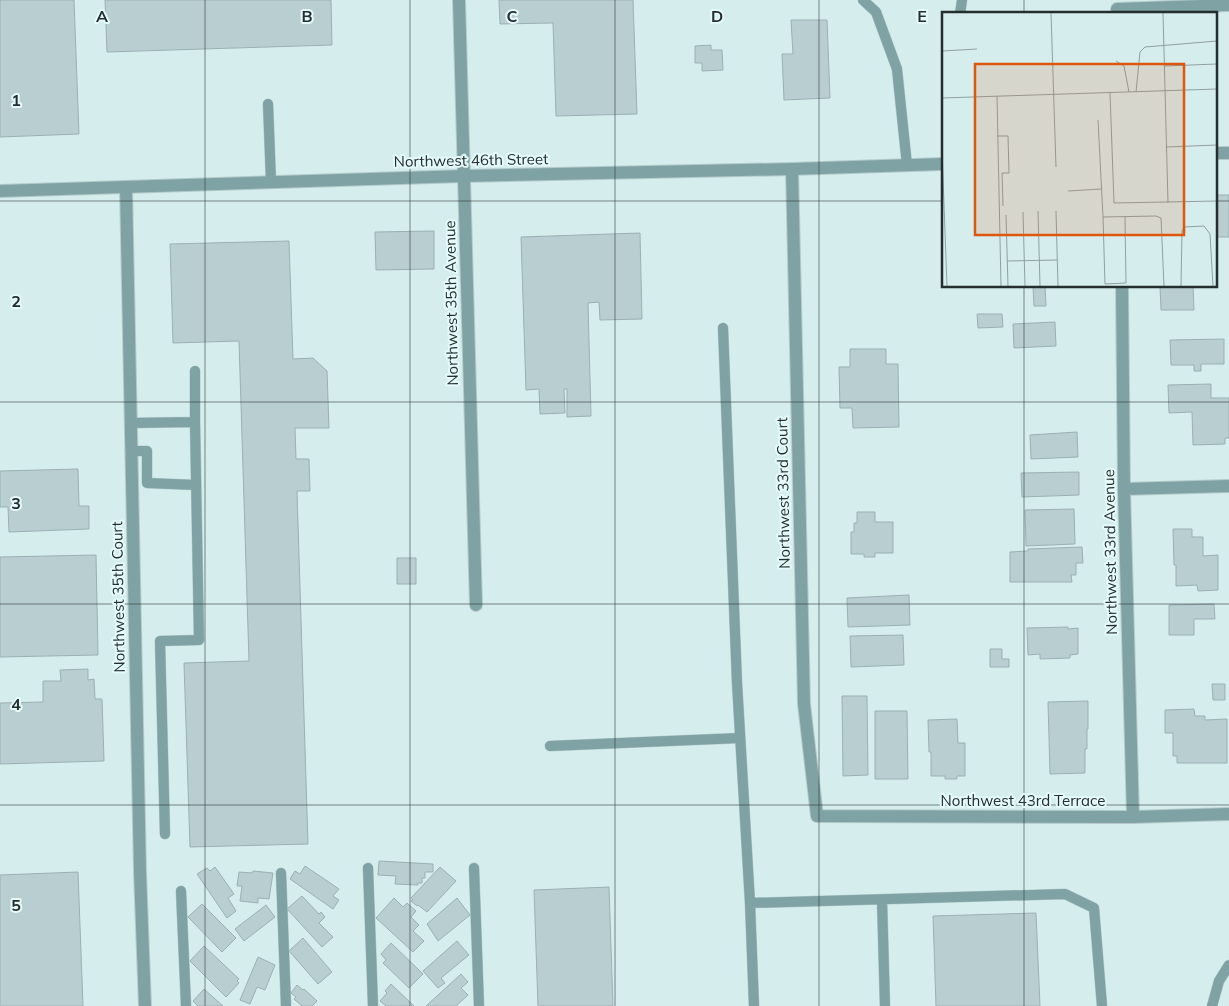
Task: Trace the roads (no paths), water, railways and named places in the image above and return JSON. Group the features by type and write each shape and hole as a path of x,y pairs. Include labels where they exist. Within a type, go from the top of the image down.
{"street":[{"name":"Northwest 35th Avenue","path":"459,0 476,606"},
{"path":"1117,8 1229,5"},
{"path":"1216,154 1229,153"},
{"name":"Northwest 46th Street","path":"0,191 464,176 942,164"},
{"name":"Northwest 33rd Court","path":"792,169 804,704 817,816"},
{"name":"Northwest 35th Court","path":"126,187 140,862 145,1006"},
{"name":"Northwest 33rd Avenue","path":"1122,288 1124,490 1133,817"},
{"path":"1124,490 1229,486"},
{"name":"Northwest 43rd Terrace","path":"817,816 1133,817 1229,814"}],"lane":[{"path":"863,0 876,12 897,69 907,165"},
{"path":"268,104 271,182"},
{"path":"723,328 740,738 754,1006"},
{"path":"165,834 160,641 199,640 195,371"},
{"path":"131,423 195,422"},
{"path":"132,451 147,451 147,483 196,485"},
{"path":"550,746 740,738"},
{"path":"368,868 373,1006"},
{"path":"474,868 479,1006"},
{"path":"281,873 286,1006"},
{"path":"181,891 186,1006"},
{"path":"750,903 1065,894 1094,908 1102,1006"},
{"path":"882,900 884,1006"},
{"path":"1212,1006 1219,982 1229,965"}]}
